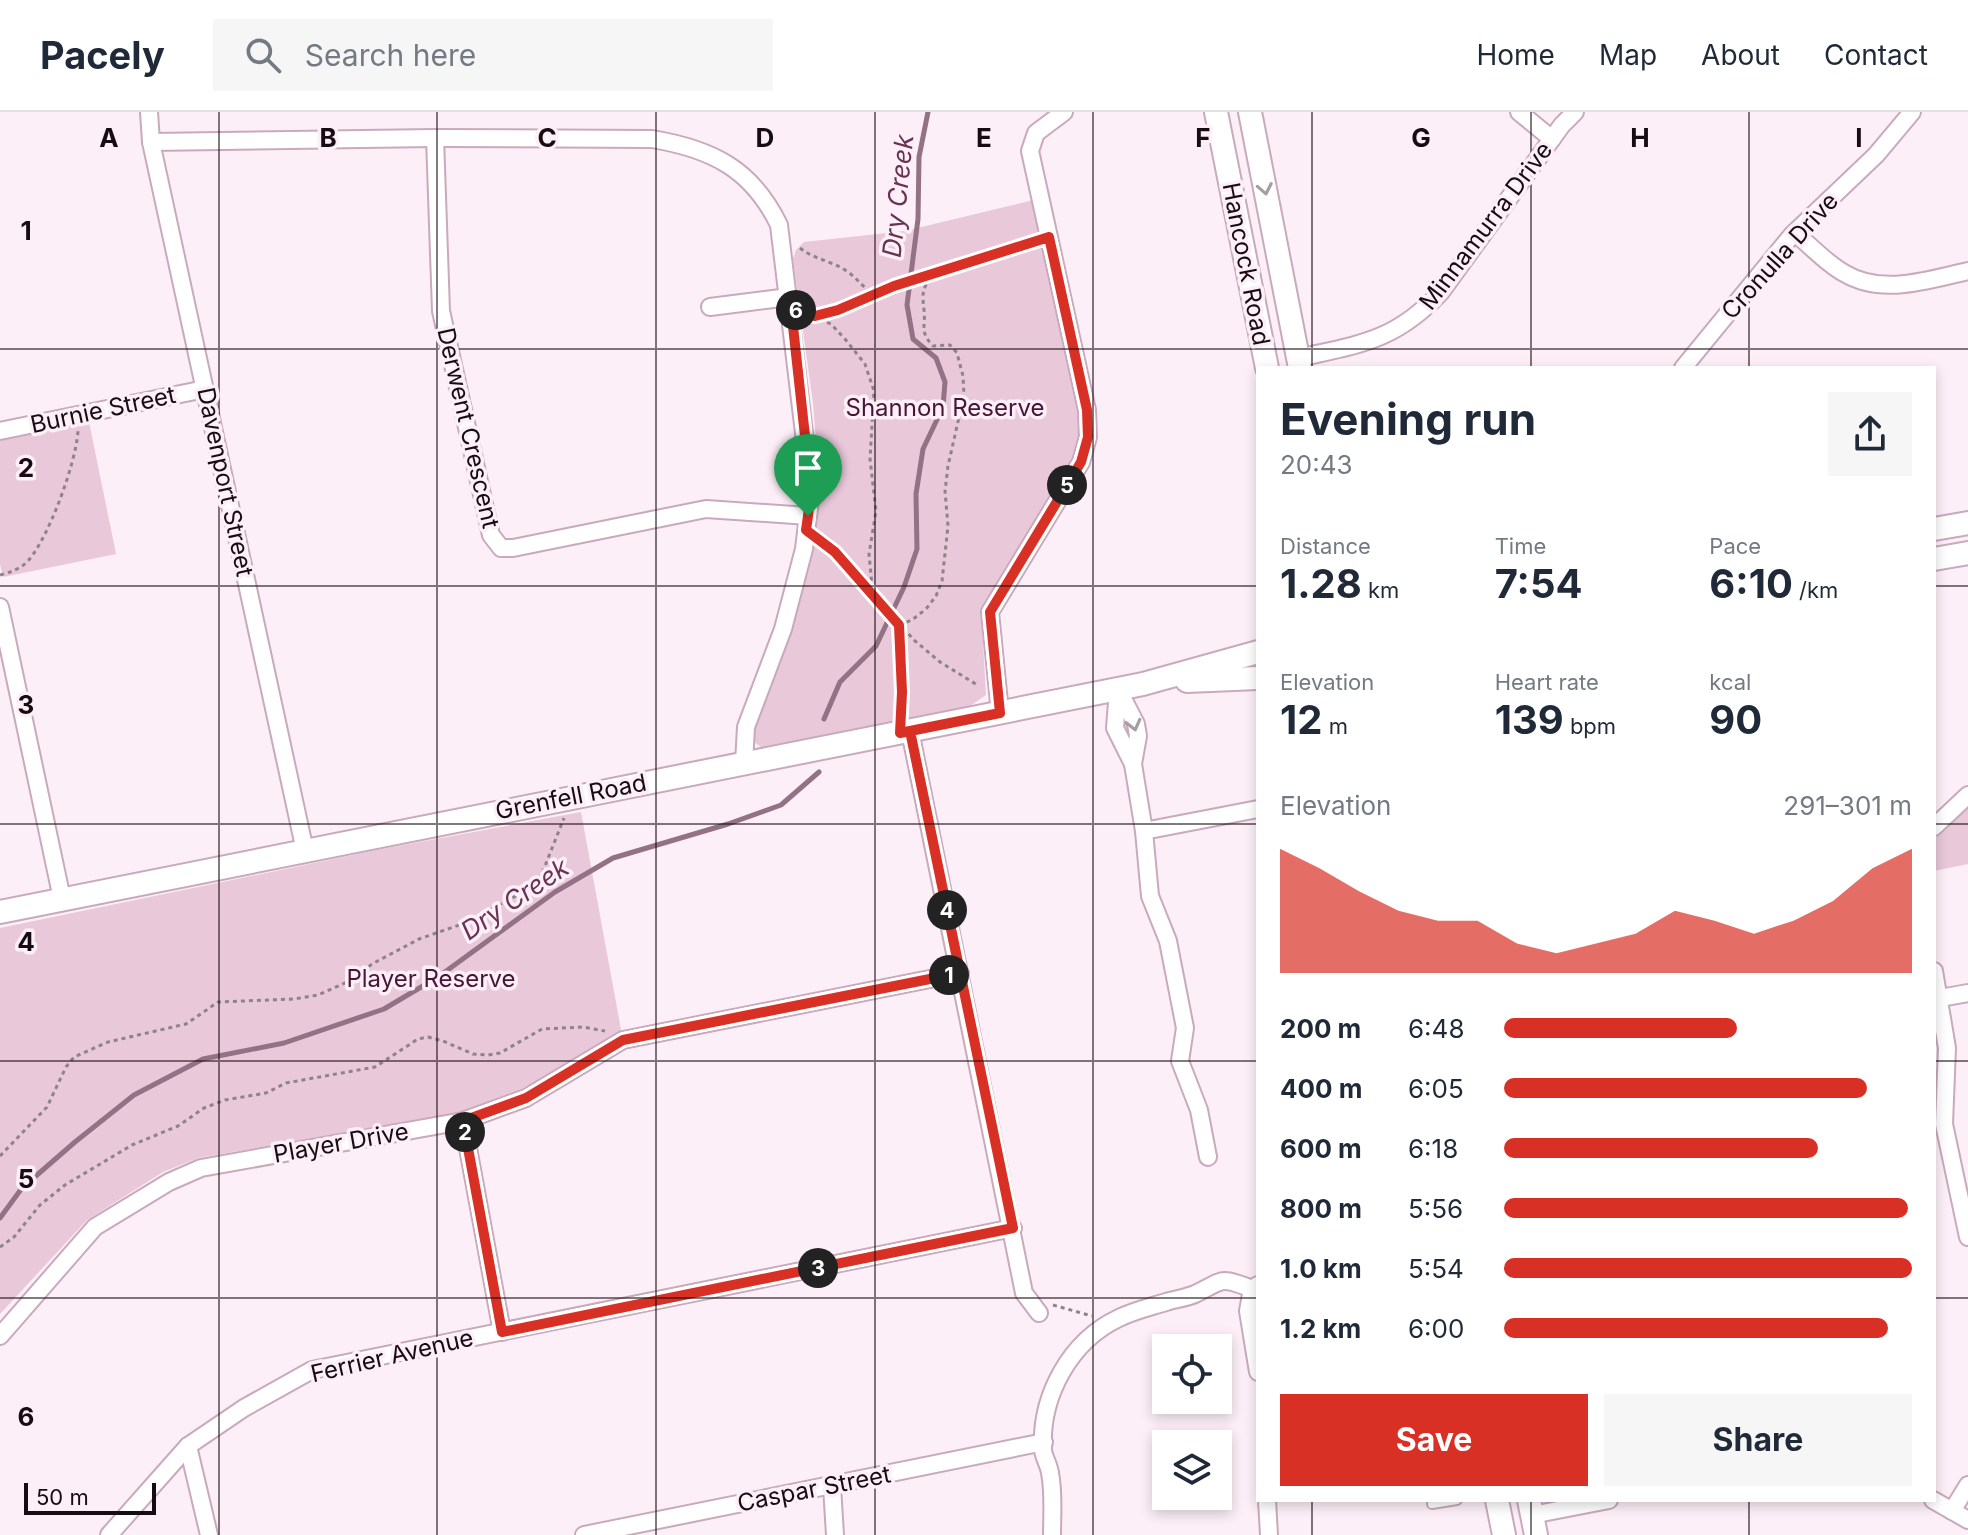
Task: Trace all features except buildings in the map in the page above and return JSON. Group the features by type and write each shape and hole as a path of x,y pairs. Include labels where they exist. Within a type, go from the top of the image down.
{"main road":[{"name":"Hancock Road","path":"1216,112 1267,366"},
{"name":"Hancock Road","path":"1250,112 1299,363"},
{"path":"1936,529 1968,523"},
{"path":"1936,559 1968,553"},
{"name":"Grenfell Road","path":"0,912 905,732 1000,706 1143,684 1256,653"},
{"name":"Grenfell Road","path":"1143,684 1256,678"},
{"path":"1497,1502 1504,1535"},
{"path":"1515,1502 1533,1517 1519,1535"}],"street":[{"name":"Davenport Street","path":"149,112 151,142 305,851"},
{"path":"1000,706 990,612 1081,462 1088,437 1087,410 1030,151 1036,133 1064,112"},
{"path":"1519,112 1552,139"},
{"name":"Minnamurra Drive","path":"1299,363 1379,337 1421,314 1451,280 1552,139 1575,112"},
{"name":"Cronulla Drive","path":"1685,366 1795,233 1876,155 1912,112"},
{"name":"Derwent Crescent","path":"435,138 441,311 491,535 501,548 706,509 807,523"},
{"path":"151,142 652,139 687,145 737,168 767,200 779,225 811,491 804,549 783,629 746,727 744,763"},
{"path":"1795,233 1842,272 1878,285 1894,285 1968,271"},
{"path":"710,307 790,303"},
{"name":"Burnie Street","path":"0,431 205,389"},
{"path":"0,607 62,899"},
{"path":"1118,689 1136,724 1138,736 1133,764 1150,896 1168,941 1185,1028 1180,1061 1199,1110 1208,1157"},
{"path":"905,732 960,973 1024,1293 1036,1309"},
{"path":"1936,825 1968,795"},
{"path":"1144,831 1256,809"},
{"name":"Player Drive","path":"0,1336 95,1227 169,1182 201,1168 463,1121 526,1098 623,1040 960,973"},
{"path":"1936,980 1947,1048 1944,1124 1965,1210 1968,1237"},
{"path":"1940,998 1968,993"},
{"path":"463,1121 502,1332"},
{"name":"Ferrier Avenue","path":"109,1535 188,1446 244,1408 312,1370 1013,1228"},
{"path":"1052,1535 1052,1490 1043,1451 1045,1422 1056,1380 1072,1355 1102,1328 1119,1317 1195,1294 1214,1282 1231,1281 1255,1287 1248,1311 1256,1360"},
{"name":"Caspar Street","path":"584,1535 1044,1442"},
{"path":"188,1446 209,1535"},
{"path":"1952,1511 1968,1485"},
{"path":"832,1486 835,1535"},
{"path":"1267,1502 1269,1535"},
{"path":"1533,1517 1600,1502"},
{"path":"1936,1502 1968,1520"}],"lane":[{"path":"1432,1504 1444,1502"}],"path":[{"path":"781,236 815,259 848,272 864,289 874,294"},
{"path":"815,316 838,310 894,286 1049,237"},
{"path":"899,625 926,609 942,581 948,526 945,491 964,395 957,353 950,345 933,346 924,335 925,312 921,300 929,275"},
{"path":"790,303 831,324 865,364 874,391 870,459 876,511 869,554 873,596"},
{"path":"0,575 18,569 26,562 44,536 70,473 77,441 77,415"},
{"path":"807,523 899,625 940,662 1000,706"},
{"path":"899,625 905,732"},
{"path":"0,1156 47,1107 74,1057 129,1036 179,1027 218,1002 318,995 354,979 372,964 419,939 486,913 527,890 541,876 565,815 578,795"},
{"path":"0,1247 14,1237 40,1205 65,1185 132,1145 178,1126 204,1108 225,1100 266,1093 297,1080 375,1067 418,1039 428,1037 473,1054 488,1055 500,1053 542,1029 583,1027 604,1031 623,1040"},
{"path":"1036,1309 1046,1303 1094,1316 1102,1328"}],"green space":[{"name":"Shannon Reserve","path":"1034,200 1080,411 1081,437 1074,460 981,609 986,695 970,706 766,748 760,746 751,735 811,549 820,491 813,403 793,259 796,250 804,242 905,231"},
{"path":"89,422 116,554 3,577 0,564 0,440"},
{"path":"1968,802 1968,864 1936,871 1936,832"},
{"name":"Player Reserve","path":"581,812 622,1035 524,1088 462,1112 198,1158 163,1172 87,1220 0,1314 0,928 382,849"}],"waterway":[{"name":"Dry Creek","path":"824,719 840,682 876,646 904,587 917,549 916,494 923,449 943,407 945,382 936,358 913,339 907,305 918,219 919,157 928,112"},
{"name":"Dry Creek","path":"0,1218 22,1188 134,1095 203,1059 284,1043 384,1009 438,977 555,892 613,858 781,805 819,772"}],"route":[{"path":"808,516 806,530 835,552 899,625 900,733 910,731 960,973 623,1040 526,1098 463,1121 502,1332 1013,1228 910,731 1000,713 990,612 1081,462 1088,437 1087,410 1049,237 894,286 838,310 815,316 791,308 811,491 808,516"}]}
